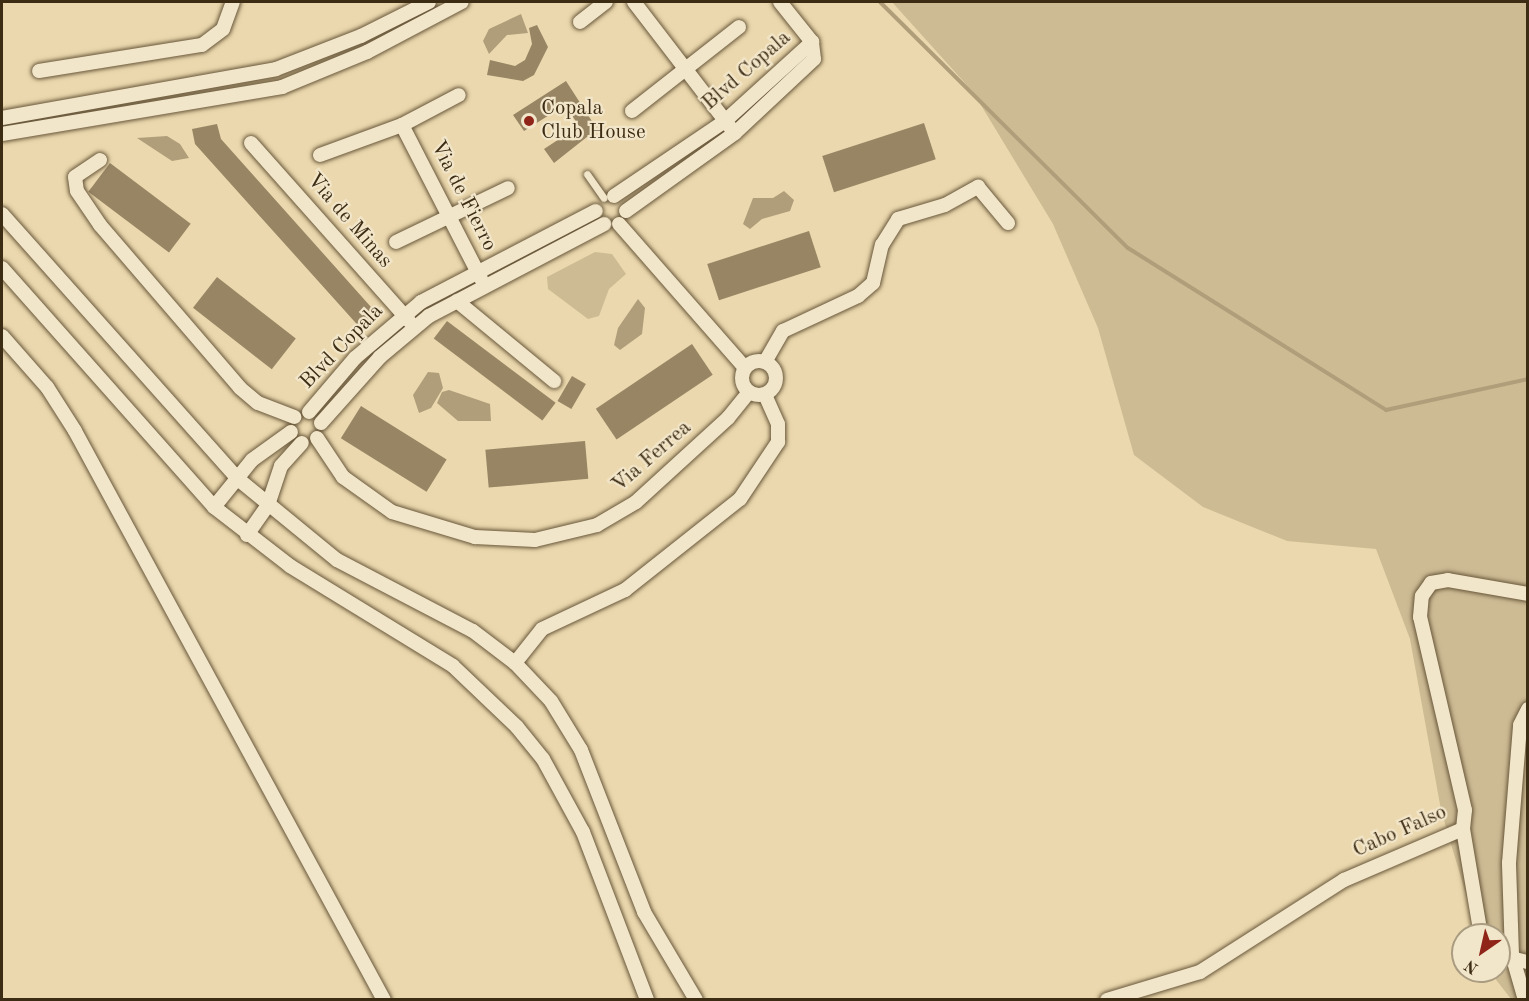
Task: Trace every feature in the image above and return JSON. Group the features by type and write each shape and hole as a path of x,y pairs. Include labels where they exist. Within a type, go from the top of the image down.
{"street":[{"path":"39,71 202,45 223,29 233,2"},
{"path":"2,118 201,87 301,60 429,2"},
{"path":"2,135 238,97 308,77 462,2"},
{"path":"580,22 606,2"},
{"path":"633,2 686,73 735,133"},
{"path":"780,2 812,42"},
{"path":"632,111 686,73 739,27"},
{"name":"Blvd Copala","path":"309,412 356,358 403,314 596,211 609,197 725,121 812,42"},
{"name":"Blvd Copala","path":"321,423 415,326 484,286 604,224 619,224 626,211 735,133 814,59 812,42"},
{"path":"301,60 308,77"},
{"path":"320,155 402,125 459,95"},
{"name":"Via de Fierro","path":"402,125 452,217 484,286"},
{"name":"Via de Minas","path":"251,143 415,326"},
{"path":"100,160 75,177 76,191 100,225 240,388 258,403 294,417 309,412 321,423 317,438 302,443 281,466 268,505 247,535"},
{"path":"746,368 765,362 783,331 858,296 873,283 882,245 898,219 945,206 978,187 1008,223"},
{"path":"396,242 452,217 508,188"},
{"path":"609,197 626,211"},
{"path":"596,211 604,224"},
{"path":"2,214 238,479 346,566 472,631 515,663 551,701 581,750 644,912 696,999"},
{"path":"619,224 746,368"},
{"path":"2,268 214,507 247,535 453,666 517,727 543,759 583,832 647,999"},
{"path":"457,301 554,381"},
{"path":"2,336 47,387 75,430 384,999"},
{"path":"765,362 776,378 765,395"},
{"path":"746,368 742,378 749,392 765,395"},
{"name":"Via Ferrea","path":"317,438 343,477 392,512 475,537 535,540 597,525 636,502 728,418 749,392"},
{"path":"515,663 542,629 625,590 740,499 778,441 778,424 765,395"},
{"path":"214,507 258,454 291,432 294,417"},
{"path":"291,432 302,443"},
{"name":"Cabo Falso","path":"1107,999 1200,972 1344,879 1463,829 1465,810 1420,617 1422,596 1431,583 1448,580 1527,594"},
{"path":"1507,923 1514,784 1520,725 1527,709"},
{"path":"1463,829 1479,923"},
{"path":"1511,957 1527,962"},
{"path":"1511,969 1524,999"}],"lane":[{"path":"587,174 609,197"}],"shaded area":[{"path":"892,2 1527,2 1527,999 1511,999 1499,983 1511,983 1511,923 1474,923 1441,810 1410,639 1376,549 1287,541 1203,507 1134,455 1098,328 1053,224 973,92"},
{"path":"521,14 528,33 507,35 489,54 483,41 489,29"},
{"path":"167,136 180,144 189,158 172,161 137,138"},
{"path":"784,191 794,200 790,211 762,219 750,229 743,224 753,198 773,198"},
{"path":"595,252 612,254 626,274 609,289 599,316 588,319 548,289 547,277"},
{"path":"638,299 645,308 642,334 620,350 614,345 618,328"},
{"path":"428,372 439,373 443,388 431,408 419,413 413,395"},
{"path":"449,390 490,404 491,421 458,421 437,403 442,392"}],"building":[{"path":"537,25 548,47 534,75 523,81 487,75 490,60 515,66 525,60 532,44 529,28"},
{"name":"Copala Club House","path":"566,81 597,129 554,163 544,149 579,126 565,105 524,131 513,115"},
{"path":"924,123 936,159 834,192 822,156"},
{"path":"217,124 221,139 379,316 363,331 195,144 192,129"},
{"path":"110,163 191,224 169,253 88,192"},
{"path":"809,231 821,267 719,300 707,264"},
{"path":"217,277 296,339 272,369 193,308"},
{"path":"447,321 556,403 542,420 434,339"},
{"path":"692,344 713,375 617,440 596,409"},
{"path":"572,376 586,384 571,409 558,401"},
{"path":"361,406 447,460 427,492 341,438"},
{"path":"585,441 588,479 489,488 485,450"}],"waterway":[{"path":"880,2 1128,248 1386,410 1528,379"}],"place":[{"name":"Copala Club House","path":"529,121"}]}
